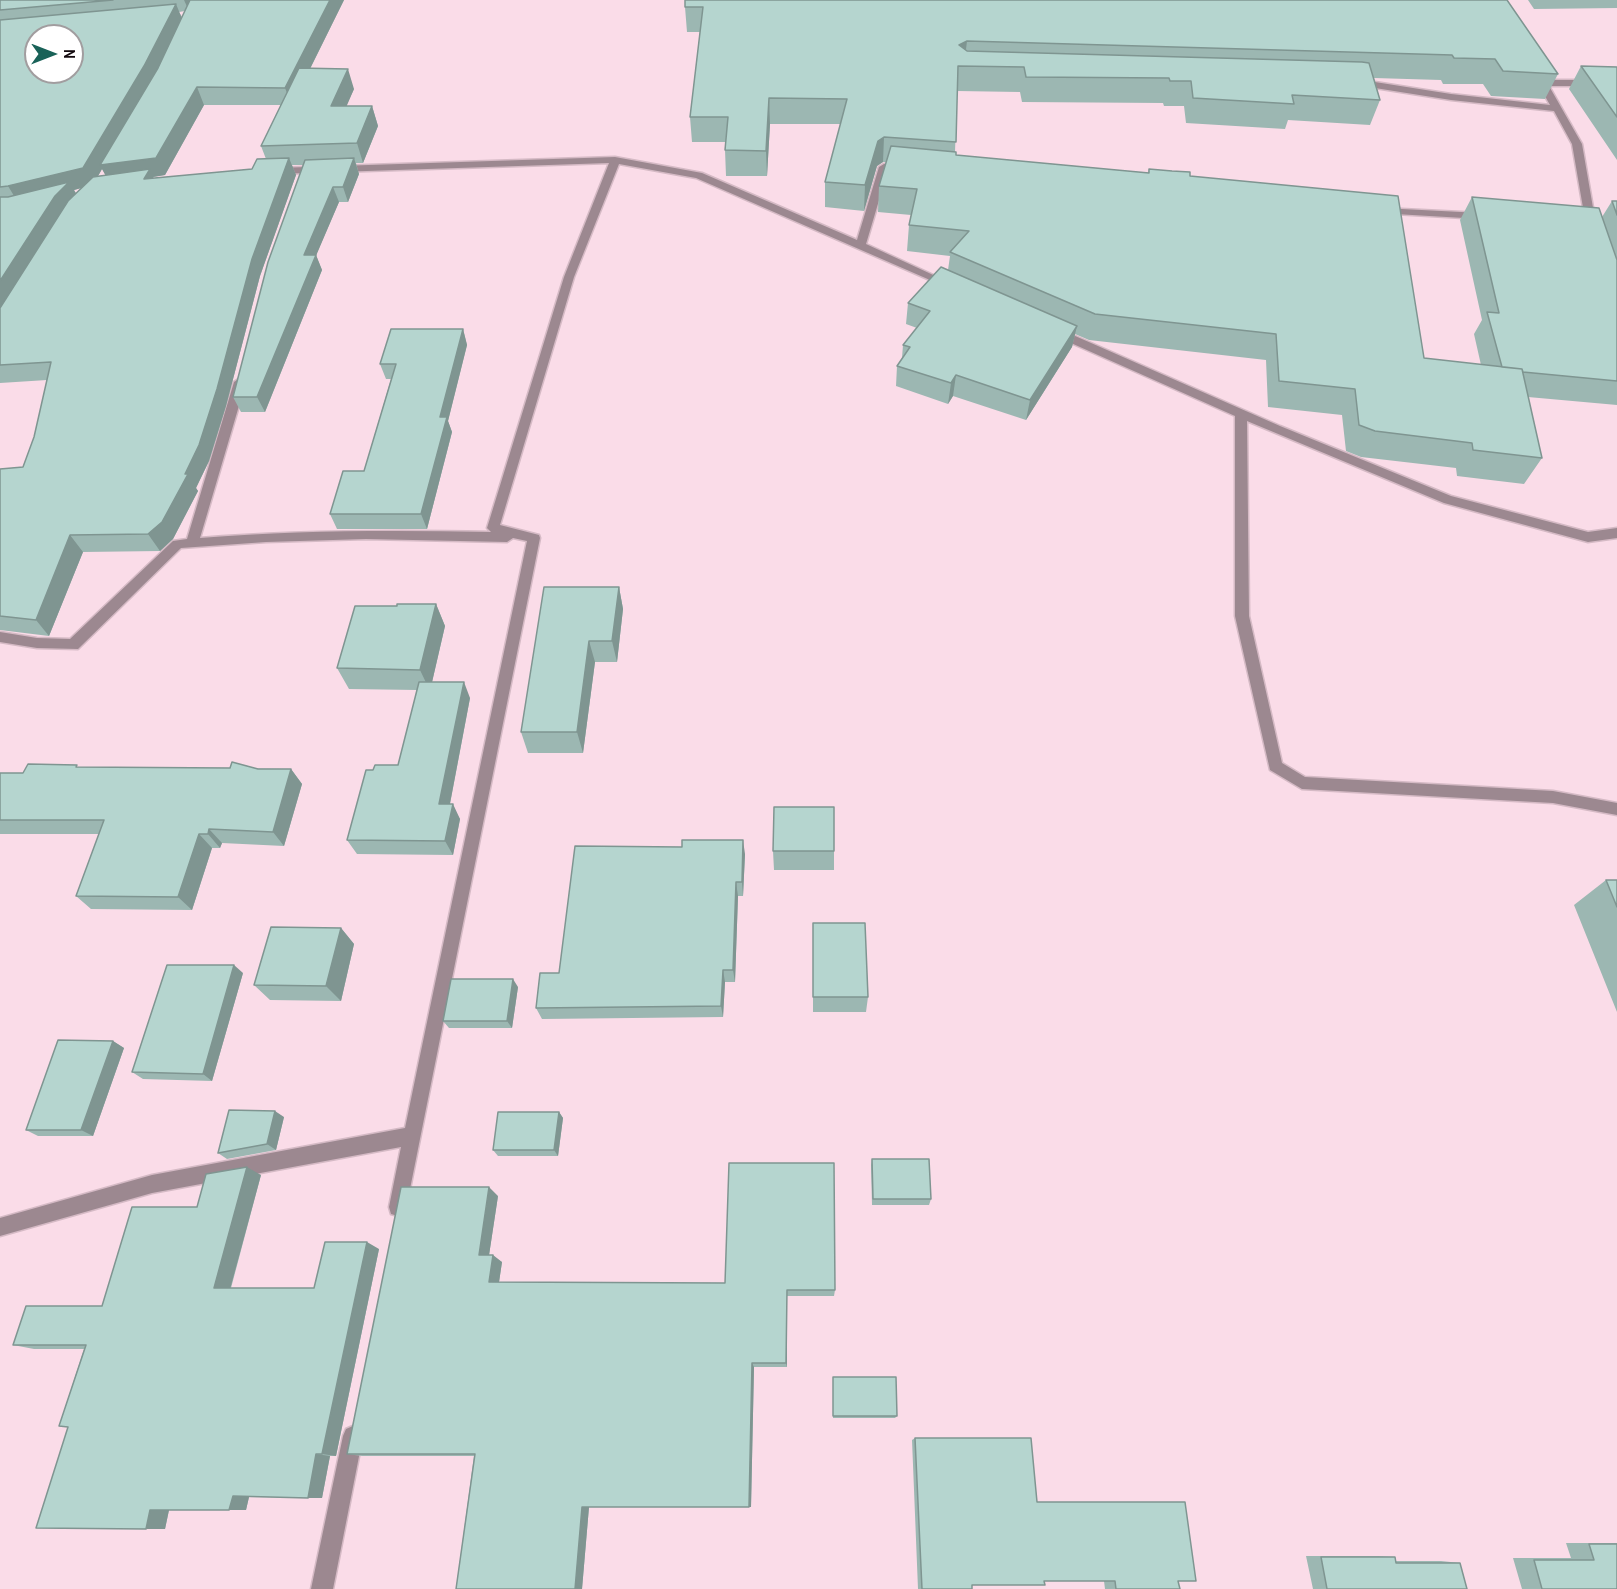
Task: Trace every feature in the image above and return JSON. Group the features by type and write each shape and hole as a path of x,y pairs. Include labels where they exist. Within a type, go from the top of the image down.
{"street":[{"path":"1531,65 1577,144 1589,220 1595,240"},
{"path":"1341,81 1558,109"},
{"path":"1543,83 1617,83"},
{"path":"534,538 494,528 569,277 615,160"},
{"path":"270,171 303,176 615,160 699,174 964,291"},
{"path":"861,245 884,167 912,168"},
{"path":"1371,210 1498,216"},
{"path":"1578,220 1589,220"},
{"path":"1048,328 1241,413 1448,500 1588,537 1617,532"},
{"path":"192,542 242,375"},
{"path":"1241,413 1242,616 1275,766 1302,783 1553,797 1617,809"},
{"path":"0,637 37,643 73,645 178,544 266,537 366,534 534,538"},
{"path":"396,1218 534,538"},
{"path":"0,1227 152,1185 412,1136"},
{"path":"322,1589 357,1415"}],"building":[{"path":"0,0 113,0 0,10"},
{"path":"190,0 330,0 285,88 197,87 156,158 100,165 158,68"},
{"path":"685,0 1507,0 1558,74 1503,71 1495,59 1454,58 1452,55 967,41 959,45 967,51 1369,63 1380,100 1292,95 1294,104 1193,98 1191,81 1170,81 1169,78 1026,77 1024,67 958,66 956,142 884,137 878,141 865,185 825,182 847,99 769,98 766,151 725,150 728,117 690,117 703,7 685,7"},
{"path":"176,4 144,66 83,168 0,187 0,20"},
{"path":"1581,66 1617,67 1617,117"},
{"path":"299,68 348,69 331,106 372,106 357,143 261,146"},
{"path":"891,146 956,152 956,155 1149,173 1149,169 1190,172 1190,176 1398,196 1424,358 1522,369 1542,458 1473,450 1472,443 1375,431 1359,425 1355,389 1279,381 1276,334 1095,314 950,252 969,231 909,225 917,189 879,186"},
{"path":"289,158 252,259 217,389 199,445 185,474 188,474 162,522 148,534 70,535 36,620 0,616 0,469 23,467 34,437 51,362 0,365 0,308 68,201 93,177 150,169 144,179 252,169 257,159"},
{"path":"354,158 343,187 333,187 304,255 316,255 257,397 233,397 268,262 305,160"},
{"path":"69,182 55,196 0,281 0,197"},
{"path":"1472,197 1599,208 1617,260 1617,381 1523,372 1522,369 1502,367 1487,312 1499,313"},
{"path":"1612,201 1617,201 1617,215"},
{"path":"941,267 1077,326 1030,400 956,375 951,383 897,366 910,347 903,345 930,311 908,303"},
{"path":"391,329 463,329 440,417 447,417 421,514 330,514 343,471 364,471 396,364 380,364"},
{"path":"544,587 619,587 612,641 589,641 577,732 521,732"},
{"path":"397,604 436,604 420,670 337,668 355,606 397,606"},
{"path":"419,682 464,682 439,804 453,804 445,841 347,840 366,770 373,770 375,765 398,765"},
{"path":"232,762 258,769 291,769 273,832 209,829 208,834 199,834 178,897 76,896 104,820 0,820 0,773 23,773 28,764 77,765 76,767 230,768"},
{"path":"774,807 834,807 834,851 773,851"},
{"path":"682,840 743,840 742,882 736,882 733,970 723,970 721,1006 536,1008 540,973 559,973 575,846 682,847"},
{"path":"1606,880 1617,880 1617,907"},
{"path":"813,923 865,923 868,997 813,997"},
{"path":"271,927 341,928 326,986 254,985"},
{"path":"167,965 234,965 203,1074 132,1072"},
{"path":"451,979 513,979 507,1021 443,1021"},
{"path":"58,1040 113,1041 81,1130 26,1130"},
{"path":"229,1110 275,1111 267,1144 218,1153"},
{"path":"498,1112 559,1112 554,1150 493,1150"},
{"path":"872,1159 929,1159 931,1199 873,1199"},
{"path":"729,1163 834,1163 835,1290 787,1290 786,1363 752,1363 749,1507 582,1507 575,1589 456,1589 475,1454 347,1454 401,1187 489,1187 479,1255 493,1255 489,1282 725,1283"},
{"path":"247,1167 214,1288 314,1288 325,1242 367,1242 322,1454 316,1454 308,1498 233,1496 229,1510 150,1510 146,1529 36,1528 68,1427 59,1426 86,1345 13,1345 26,1306 102,1306 132,1207 197,1207 206,1174"},
{"path":"833,1377 896,1377 897,1416 833,1416"},
{"path":"915,1438 1031,1438 1037,1502 1185,1502 1196,1581 1178,1581 1180,1589 1116,1589 1115,1581 1044,1581 1045,1585 972,1585 972,1589 922,1589"},
{"path":"1589,1544 1617,1544 1617,1589 1542,1589 1534,1560 1594,1560"},
{"path":"1321,1557 1395,1557 1396,1563 1460,1563 1467,1589 1327,1589"}]}
